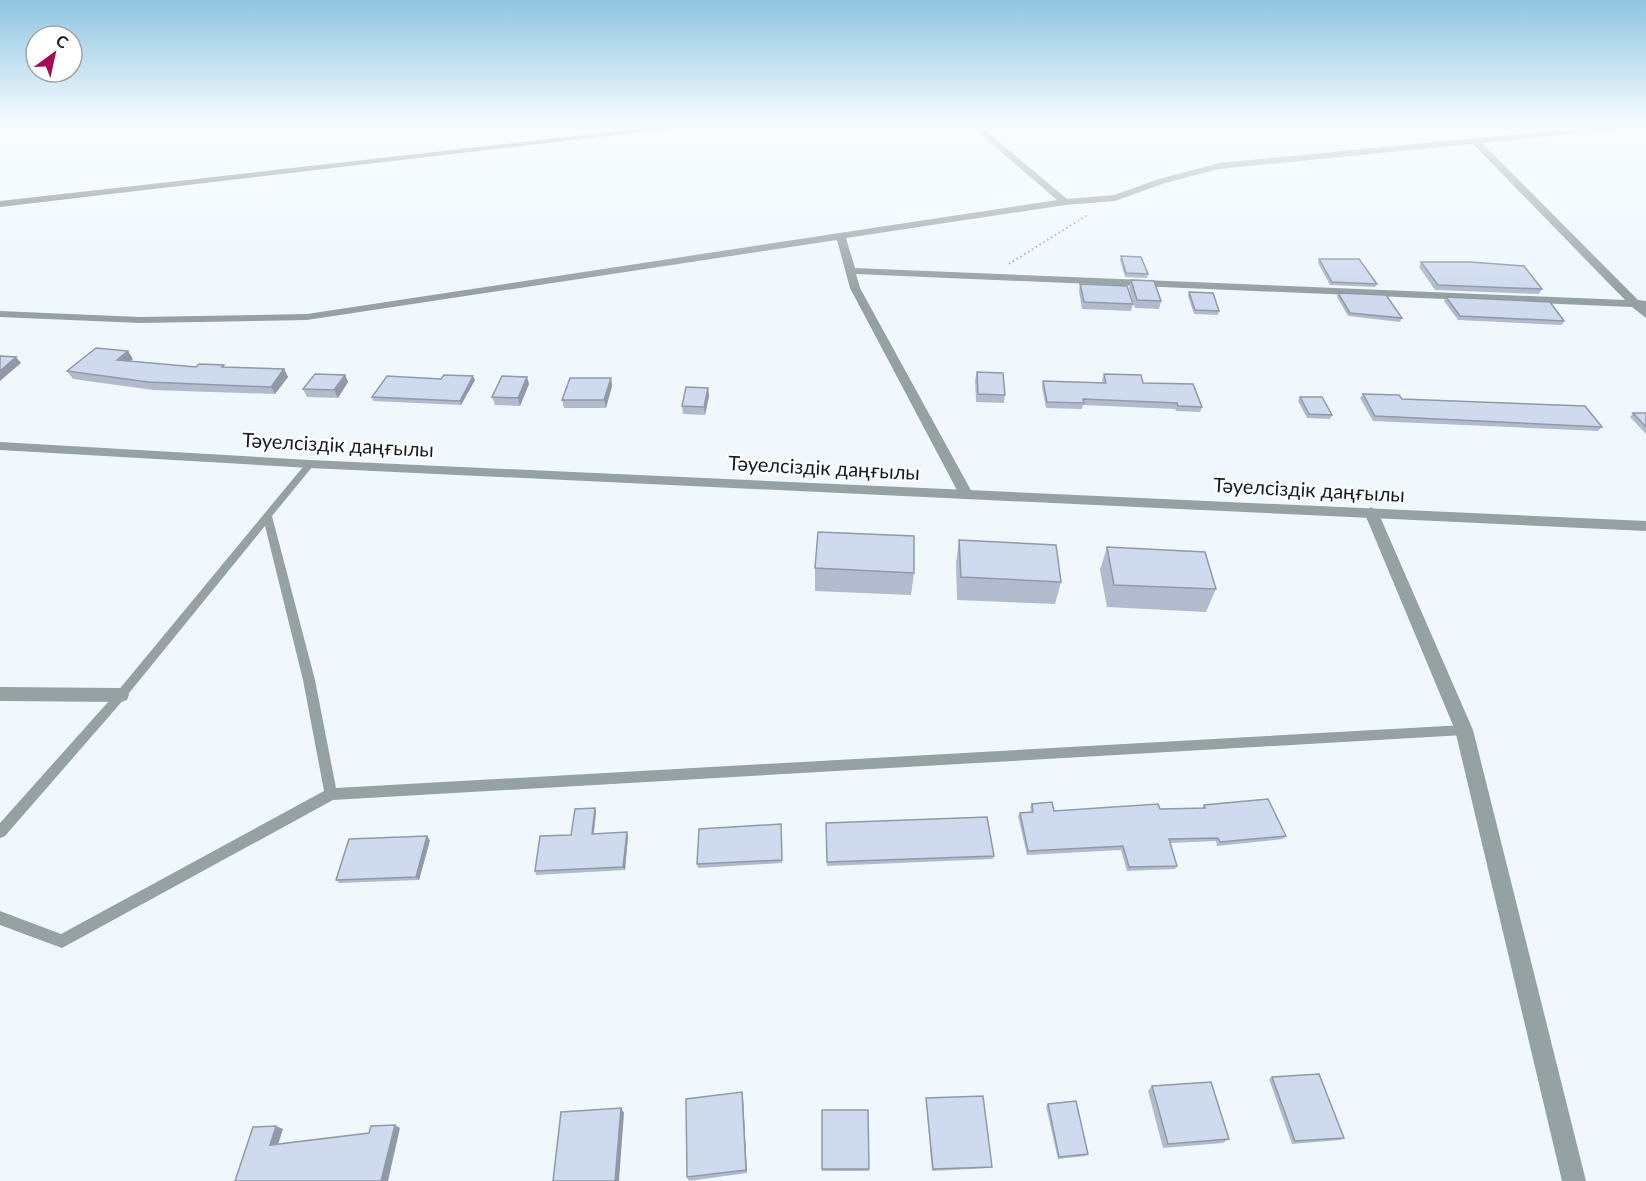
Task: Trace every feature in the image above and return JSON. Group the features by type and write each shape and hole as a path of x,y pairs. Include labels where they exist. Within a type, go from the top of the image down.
{"main road":[{"path":"0,204 211,180"}],"street":[{"path":"1039,180 1065,202"},
{"path":"0,314 140,320 307,317 1065,202 1115,198 1165,180"},
{"path":"1513,180 1646,315"},
{"path":"841,237 855,288 966,494"},
{"path":"850,271 1646,304"},
{"name":"Тәуелсіздік даңғылы","path":"0,446 310,464 1646,526"},
{"path":"1371,512 1464,730 1574,1181"},
{"path":"0,694 121,695"}],"lane":[{"path":"0,832 121,695 310,464"},
{"path":"267,516 309,680 331,794"},
{"path":"0,918 62,941 331,794 1464,730"}],"path":[{"path":"989,276 1115,198"}],"building":[{"path":"1121,256 1141,257 1148,274 1126,273"},
{"path":"1319,259 1359,259 1377,284 1332,282"},
{"path":"1421,262 1470,262 1524,266 1542,289 1438,285"},
{"path":"1131,280 1154,281 1161,301 1137,300"},
{"path":"1080,284 1127,286 1133,304 1084,302"},
{"path":"1189,292 1213,293 1219,311 1195,310"},
{"path":"1338,293 1386,295 1402,318 1350,313"},
{"path":"1446,297 1550,302 1564,321 1460,316"},
{"path":"96,348 128,351 117,360 196,367 199,364 284,369 271,387 148,382 67,371"},
{"path":"0,356 16,357 0,371"},
{"path":"977,372 1003,373 1005,395 978,394"},
{"path":"315,374 345,375 334,390 303,389"},
{"path":"1104,374 1141,375 1143,383 1193,384 1202,407 1178,406 1177,403 1083,399 1084,403 1047,402 1043,381 1106,383"},
{"path":"444,375 473,376 460,401 372,397 387,376 441,379"},
{"path":"502,376 527,377 518,398 492,397"},
{"path":"570,378 611,378 604,400 562,400"},
{"path":"686,387 708,388 704,407 682,406"},
{"path":"1363,394 1399,395 1402,399 1585,406 1602,427 1375,416"},
{"path":"1300,397 1322,397 1332,415 1309,414"},
{"path":"1633,413 1646,413 1646,427"},
{"path":"818,532 914,536 914,573 815,568"},
{"path":"959,540 1056,545 1061,582 961,577"},
{"path":"1107,547 1205,552 1216,589 1114,585"},
{"path":"1268,799 1286,836 1220,842 1218,838 1169,839 1177,866 1129,867 1123,846 1028,851 1020,813 1033,812 1032,804 1052,802 1054,811 1158,804 1160,809 1205,808 1204,805"},
{"path":"595,808 592,834 627,832 623,867 535,871 540,836 571,835 575,809"},
{"path":"987,817 994,856 827,862 826,823"},
{"path":"781,824 782,860 697,864 699,829"},
{"path":"427,836 416,877 336,880 349,839"},
{"path":"1319,1074 1344,1138 1295,1141 1272,1077"},
{"path":"1211,1082 1229,1139 1168,1144 1152,1086"},
{"path":"742,1092 746,1170 687,1177 686,1099"},
{"path":"983,1096 992,1167 933,1169 926,1098"},
{"path":"1076,1101 1088,1154 1059,1157 1048,1104"},
{"path":"621,1108 615,1181 553,1181 561,1112"},
{"path":"822,1110 868,1110 869,1169 822,1169"},
{"path":"395,1125 381,1181 235,1181 253,1127 276,1126 270,1145 369,1133 371,1126"}]}
